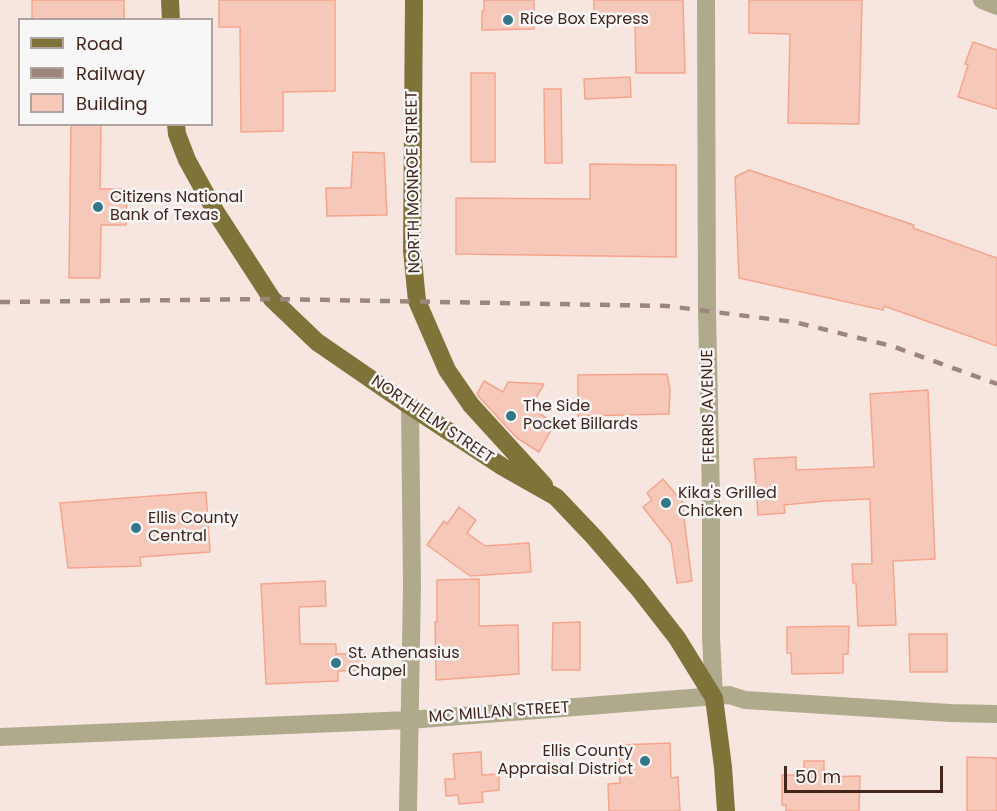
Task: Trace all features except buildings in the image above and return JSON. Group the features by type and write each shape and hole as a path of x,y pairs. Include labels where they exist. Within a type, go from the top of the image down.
{"main road":[{"path":"170,0 171,18"},
{"name":"NORTH MONROE STREET","path":"414,0 412,250 417,301 447,370 471,405 556,497"},
{"name":"NORTH ELM STREET","path":"176,126 187,160 217,214 272,299 317,342 503,467 556,497 594,537 644,596 677,638 714,698"},
{"name":"FERRIS AVENUE","path":"714,698 726,811"}],"street":[{"name":"FERRIS AVENUE","path":"706,0 707,311 711,637 714,698"},
{"path":"982,0 997,6"},
{"path":"408,811 412,586 410,406"},
{"name":"MC MILLAN STREET","path":"0,737 409,720 714,698 729,695 745,700 997,714"}],"railway":[{"path":"0,302 272,299 667,306 794,322 892,346 997,384"}],"place":[{"name":"Rice Box Express","path":"508,20"},
{"name":"Citizens National Bank of Texas","path":"98,207"},
{"name":"The Side Pocket Billards","path":"511,416"},
{"name":"Kika's Grilled Chicken","path":"666,503"},
{"name":"Ellis County Central","path":"136,528"},
{"name":"St. Athenasius Chapel","path":"336,663"},
{"name":"Ellis County Appraisal District","path":"645,761"}]}
